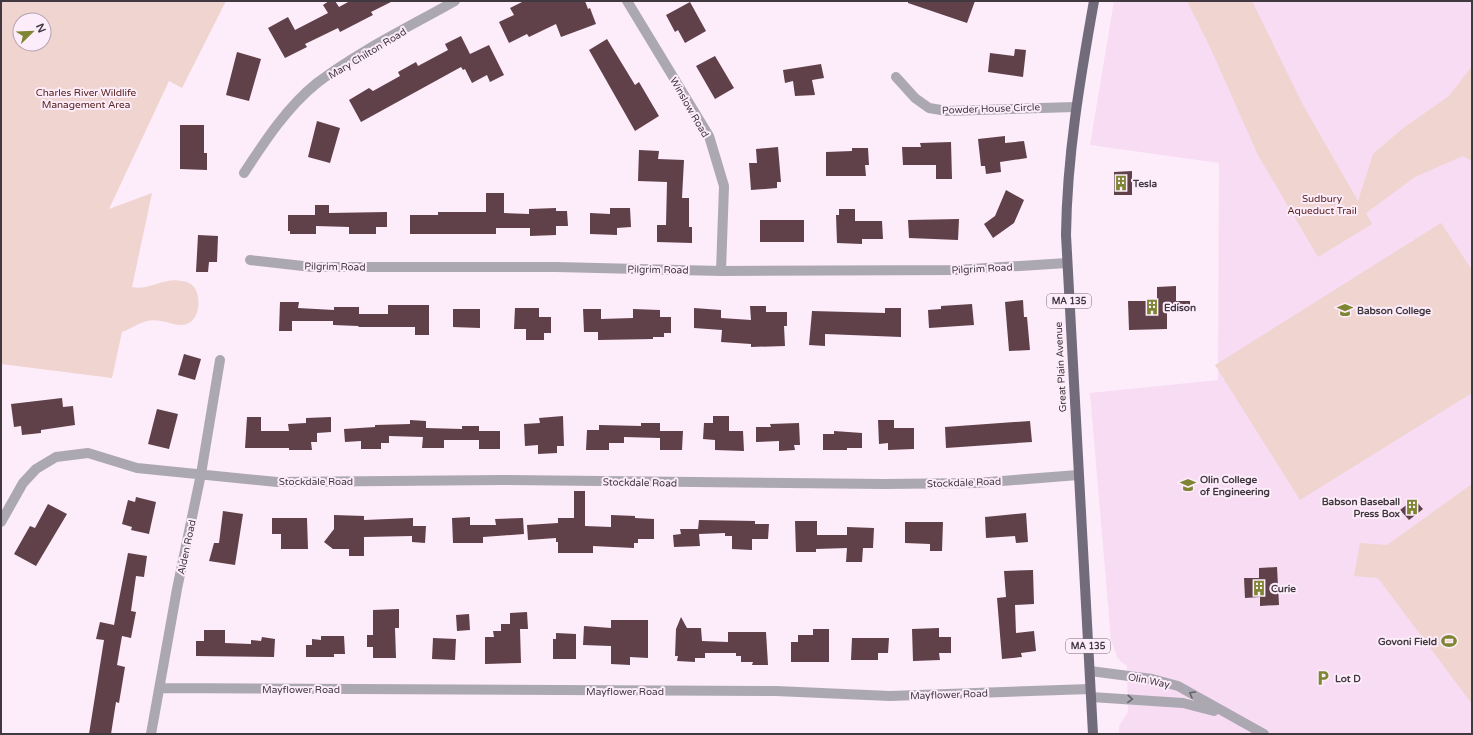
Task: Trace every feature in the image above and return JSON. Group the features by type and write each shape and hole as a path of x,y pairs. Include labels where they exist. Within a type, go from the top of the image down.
{"main road":[{"name":"Great Plain Avenue","path":"1093,734 1067,263 1068,185 1075,107 1094,1"}],"street":[{"name":"Mary Chilton Road","path":"244,173 266,138 296,103 316,84 346,63 455,1"},
{"name":"Winslow Road","path":"627,1 708,136 724,186 721,270"},
{"name":"Powder House Circle","path":"896,77 915,98 929,108 947,111 1075,107"},
{"name":"Pilgrim Road","path":"250,260 312,267 556,267 721,270 956,270 1067,263"},
{"name":"Alden Road","path":"151,734 177,589 201,474 220,360"},
{"name":"Stockdale Road","path":"1,522 23,484 36,469 56,457 88,454 137,468 277,482 501,480 884,484 976,483 1078,475"},
{"name":"Olin Way","path":"1090,671 1178,686 1264,734"},
{"name":"Mayflower Road","path":"160,688 608,692 776,691 890,696 1091,693"},
{"name":"Olin Way","path":"1091,693 1182,703 1226,714"}],"shaded area":[{"name":"Babson College","path":"1114,1 1472,1 1472,734 1119,734 1119,726 1128,712 1127,666 1118,659 1111,640 1090,393 1218,380 1219,163 1090,145"}],"green space":[{"name":"Charles River Wildlife Management Area","path":"1,1 226,1 182,88 169,81 109,209 152,193 132,287 138,288 176,280 190,283 195,288 197,293 198,309 194,319 186,324 180,325 151,320 122,332 112,378 1,364"},
{"name":"Sudbury Aqueduct Trail","path":"1187,1 1252,1 1303,105 1358,201 1373,154 1402,129 1449,96 1472,66 1472,161 1463,156 1415,177 1366,213 1372,224 1318,257 1258,155 1210,47"},
{"path":"1441,223 1472,270 1472,393 1300,500 1215,365"},
{"name":"Govoni Field","path":"1472,484 1472,704 1378,578 1354,576 1360,543 1387,545"}],"building":[{"path":"329,1 335,1 339,7 350,1 393,1 371,12 373,15 340,32 338,28 305,44 307,47 285,58 268,28 288,17 295,30 328,13 323,5"},
{"path":"524,1 585,1 588,9 590,8 596,24 561,37 556,24 529,37 527,34 509,43 499,22 514,15 510,8"},
{"path":"908,1 975,1 967,23 908,3"},
{"path":"690,2 706,31 685,43 678,30 675,32 666,15"},
{"path":"461,36 470,54 489,45 504,75 490,82 487,75 472,83 465,69 463,70 461,67 361,122 349,100 369,88 373,91 400,76 398,72 416,62 418,66 448,50 445,44"},
{"path":"607,39 635,85 639,82 659,116 635,131 589,50"},
{"path":"1015,49 1026,50 1023,77 988,72 990,53 1014,56"},
{"path":"237,52 261,59 249,101 226,95"},
{"path":"715,56 734,88 715,99 696,66"},
{"path":"821,64 824,78 812,80 815,95 795,96 793,81 785,83 783,70"},
{"path":"317,121 340,128 330,163 308,157"},
{"path":"180,125 204,125 204,153 207,153 207,170 180,169"},
{"path":"1005,136 1005,143 1024,141 1027,158 1000,162 1001,172 986,174 985,166 981,166 978,139"},
{"path":"951,142 952,179 936,179 936,165 903,165 902,147 921,147 920,143"},
{"path":"778,147 781,182 777,182 777,188 751,190 749,163 757,163 756,149"},
{"path":"852,148 868,148 869,165 865,165 866,176 826,176 826,152 852,151"},
{"path":"639,150 659,151 658,159 684,160 682,198 689,198 689,227 692,227 692,243 657,242 657,225 666,225 667,182 638,181"},
{"path":"1132,171 1132,195 1114,195 1114,172"},
{"path":"1006,190 1024,200 1014,223 993,238 984,224 995,216"},
{"path":"486,193 504,193 504,213 529,214 529,209 556,208 556,211 567,211 568,226 556,226 556,235 530,236 530,228 496,228 496,234 410,234 410,215 438,215 438,212 486,212"},
{"path":"315,205 329,205 329,213 387,212 387,227 376,227 376,234 349,234 349,227 316,226 316,234 290,234 290,231 288,231 288,215 315,215"},
{"path":"610,208 630,208 631,227 617,228 617,235 590,234 590,213 610,214"},
{"path":"839,209 855,209 855,221 882,221 883,239 862,239 862,244 837,243 836,215 839,215"},
{"path":"959,219 958,240 909,238 908,220"},
{"path":"760,220 804,220 804,242 760,242"},
{"path":"198,235 218,236 217,262 209,262 208,272 196,272"},
{"name":"Edison","path":"1176,286 1176,301 1190,301 1190,312 1167,312 1167,329 1129,330 1128,301 1157,301 1157,287"},
{"path":"1023,300 1024,317 1027,317 1030,350 1009,351 1005,302"},
{"path":"280,302 299,302 298,308 334,310 334,307 359,307 359,314 388,314 388,305 429,305 429,335 415,335 415,327 359,327 333,325 333,321 292,321 292,331 279,331"},
{"path":"972,304 974,325 929,328 928,310 941,309 941,306"},
{"path":"750,306 766,306 766,312 787,312 787,326 784,326 785,346 751,347 751,344 721,342 722,330 694,328 694,308 721,310 721,318 751,320"},
{"path":"515,308 539,308 539,317 551,317 551,333 544,333 544,340 526,340 526,329 514,329"},
{"path":"885,308 901,308 901,337 825,334 825,346 809,345 812,311 885,313"},
{"path":"453,309 480,309 480,328 453,327"},
{"path":"583,309 601,309 601,319 633,318 633,309 660,310 660,317 671,317 671,333 664,333 664,337 653,337 653,339 598,340 598,332 584,332"},
{"path":"184,354 201,359 195,380 178,375"},
{"path":"62,398 63,407 73,406 75,425 41,430 41,433 22,435 21,426 14,427 11,404"},
{"path":"157,409 178,414 169,449 148,444"},
{"path":"563,416 564,446 557,446 557,453 538,454 538,445 525,446 524,424 540,423 539,418"},
{"path":"713,416 729,416 729,431 743,431 744,451 715,450 715,440 703,439 704,423 713,423"},
{"path":"247,417 261,417 261,431 289,431 288,424 306,423 306,418 331,417 331,432 317,433 317,442 311,442 312,450 289,450 289,448 245,448"},
{"path":"410,420 426,421 426,428 462,429 462,426 479,426 479,431 500,431 500,449 479,449 479,440 444,440 444,448 422,448 423,437 389,436 389,443 381,443 381,449 361,449 361,441 345,442 344,429 375,427 375,425 410,424"},
{"path":"878,420 894,420 894,428 914,428 914,449 888,450 888,443 879,444"},
{"path":"1030,421 1032,442 946,448 945,427"},
{"path":"641,423 660,423 660,431 683,431 682,450 660,450 660,438 624,437 624,443 609,443 609,450 586,450 587,430 599,430 599,425 641,426"},
{"path":"799,423 800,445 794,445 795,450 779,451 779,441 756,442 756,427 771,427 770,424"},
{"path":"834,431 862,433 862,448 847,448 847,450 823,450 823,434 834,434"},
{"path":"574,491 585,491 585,526 611,527 611,515 635,516 635,518 654,519 654,539 638,539 638,543 634,543 634,548 593,546 593,553 558,553 558,542 556,542 556,538 528,540 527,525 558,523 558,518 574,518"},
{"path":"136,497 156,502 149,534 131,530 132,527 122,524 128,500 135,502"},
{"name":"Babson Baseball Press Box","path":"1414,499 1423,509 1409,520 1400,510"},
{"path":"48,504 67,514 36,566 14,554 30,526 35,528"},
{"path":"223,511 243,514 235,565 209,561 214,543 219,543"},
{"path":"1026,513 1028,542 1016,543 1015,536 986,538 985,517"},
{"path":"334,515 364,516 364,520 413,518 413,526 426,526 425,543 412,542 412,536 364,537 364,556 349,556 349,549 333,549 324,542 334,529"},
{"path":"470,517 470,525 496,525 495,519 523,518 524,534 483,537 483,543 453,543 452,518"},
{"path":"272,518 307,518 308,549 281,549 281,534 272,534"},
{"path":"699,520 755,521 755,524 769,524 768,539 752,539 752,550 732,549 732,536 725,536 725,533 699,534 700,546 674,547 673,535 681,534 680,529 698,529"},
{"path":"795,521 817,521 817,535 847,535 847,527 874,528 873,548 863,548 862,562 846,562 847,548 816,549 816,552 796,552"},
{"path":"905,522 943,522 942,551 930,551 930,544 905,543"},
{"path":"128,553 147,556 144,577 136,576 131,611 136,612 131,638 122,636 117,665 125,667 119,703 116,702 111,734 89,734 104,640 96,639 100,622 114,625"},
{"name":"Curie","path":"1277,567 1279,605 1260,606 1260,597 1245,598 1244,578 1259,578 1259,568"},
{"path":"1033,570 1034,604 1015,605 1016,633 1034,631 1036,651 1021,653 1022,657 1002,659 997,598 1006,597 1004,571"},
{"path":"399,609 399,628 395,628 396,658 373,658 373,647 367,647 367,635 373,635 373,610"},
{"path":"527,612 528,629 520,629 521,663 485,664 485,637 494,637 493,631 501,631 501,624 510,624 510,613"},
{"path":"469,614 470,630 457,631 456,615"},
{"path":"681,617 687,628 701,628 702,641 728,642 728,632 766,632 768,665 752,665 753,662 741,662 741,656 736,656 736,653 705,653 705,658 695,658 695,662 677,661 678,656 675,656 676,629"},
{"path":"611,620 648,620 648,658 630,657 630,665 611,664 611,646 583,645 584,626 611,628"},
{"path":"939,628 939,637 951,637 951,653 939,653 940,660 913,661 912,629"},
{"path":"813,629 829,629 829,662 791,662 791,642 798,642 798,635 813,635"},
{"path":"204,630 225,630 225,643 251,644 251,640 261,641 262,637 275,639 274,657 196,656 196,641 204,641"},
{"path":"556,633 576,634 576,659 553,659 553,639 556,639"},
{"path":"321,636 344,636 345,654 334,654 334,657 306,657 306,645 312,645 312,639 321,640"},
{"path":"433,638 456,639 455,660 432,659"},
{"path":"852,638 889,638 888,653 878,653 878,660 851,660"}],"place":[{"name":"Tesla","path":"1121,183"},
{"name":"Edison","path":"1152,307"},
{"name":"Babson College","path":"1345,310"},
{"name":"Olin College of Engineering","path":"1188,485"},
{"name":"Babson Baseball Press Box","path":"1412,507"},
{"name":"Curie","path":"1259,588"},
{"name":"Govoni Field","path":"1449,641"},
{"name":"Lot D","path":"1323,678"}]}
